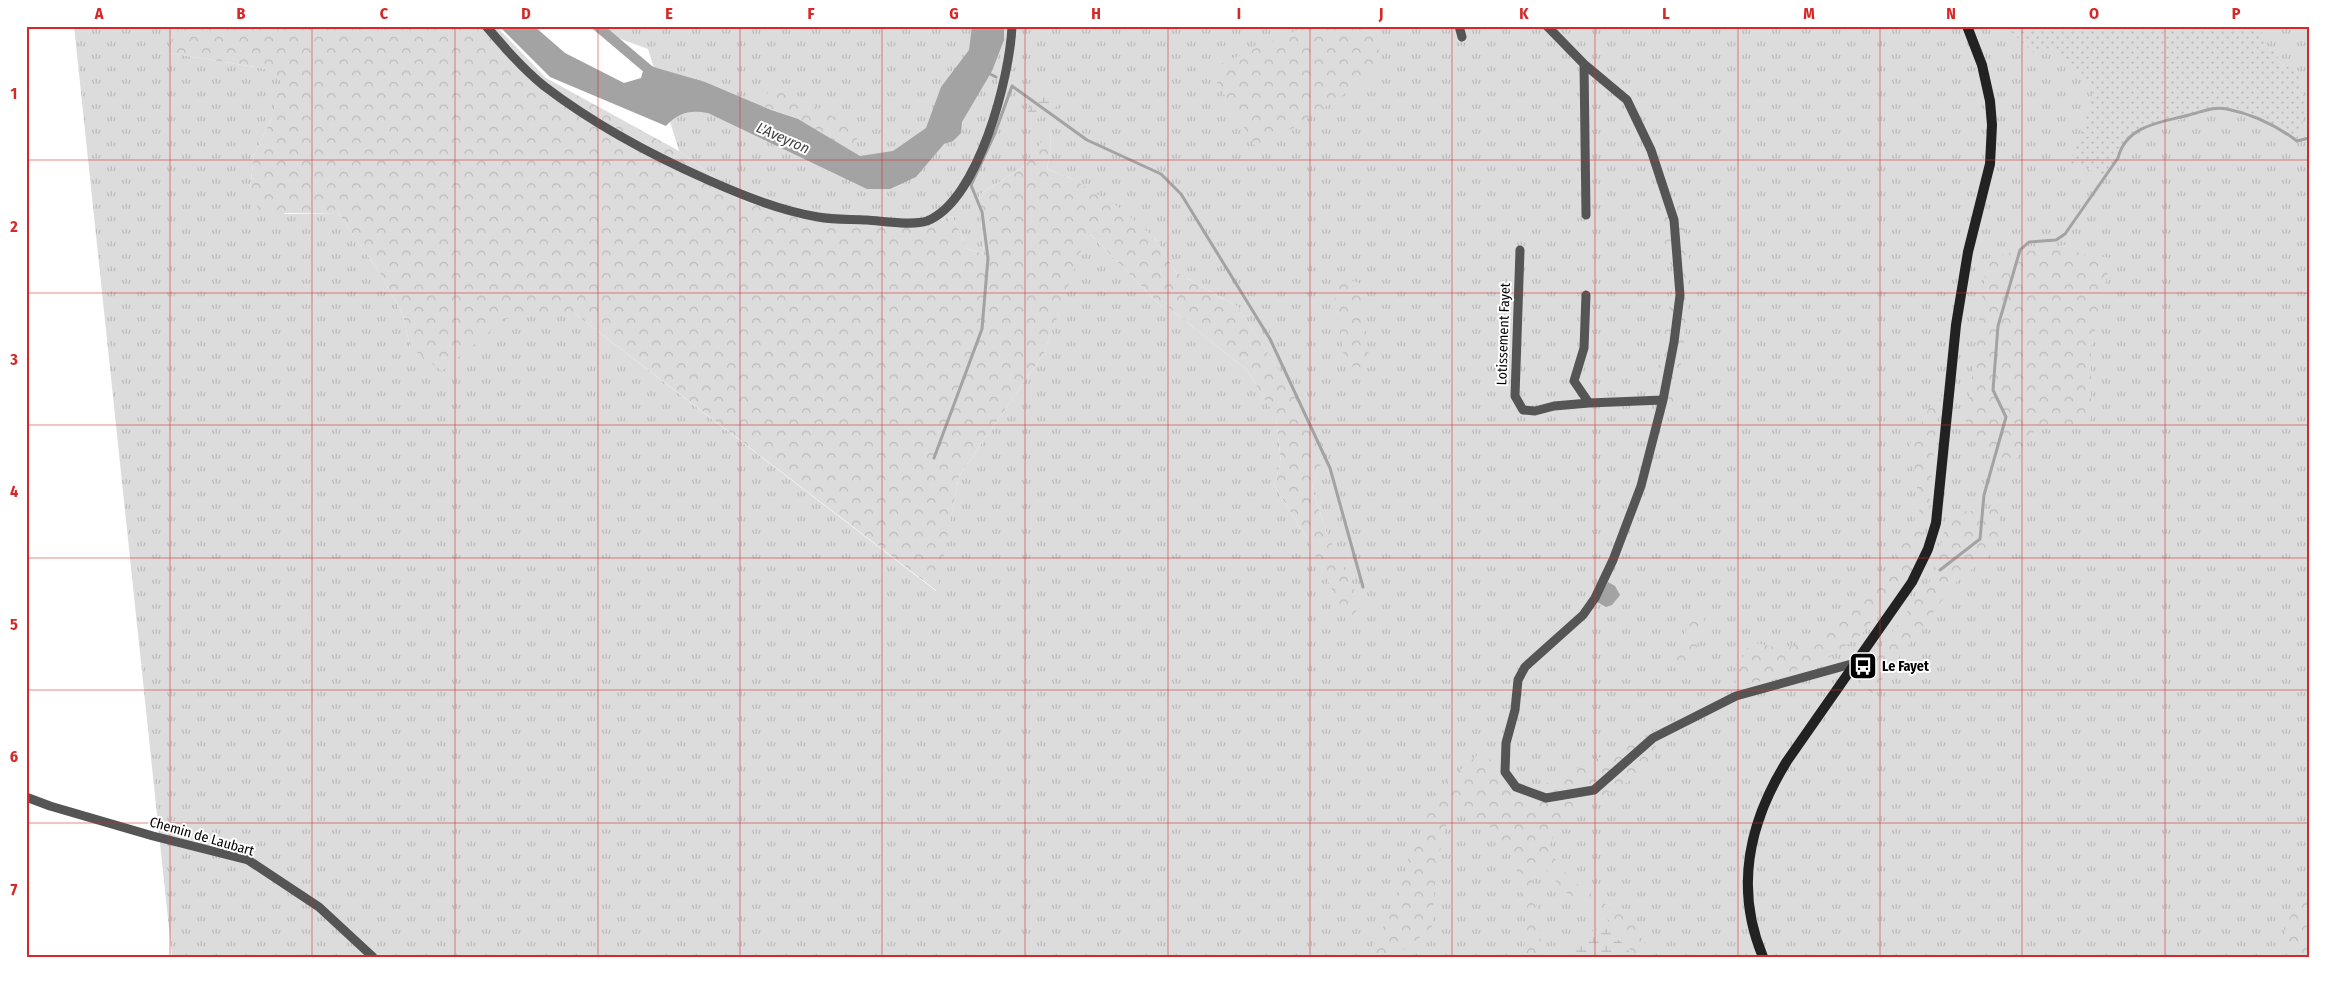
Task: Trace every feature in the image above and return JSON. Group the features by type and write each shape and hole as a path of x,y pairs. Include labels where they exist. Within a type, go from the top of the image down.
{"street":[{"path":"486,26 512,56 543,85 607,130 672,164 761,203 819,217 904,222 926,221 940,214 965,182 976,162 998,109 1011,51 1012,26"},
{"path":"1459,26 1462,37"},
{"path":"1547,26 1584,64 1627,100 1651,150 1674,220 1680,296 1663,400 1641,486 1613,560 1594,598 1583,614 1525,667 1518,680 1515,710 1506,743 1505,772 1516,786 1546,798 1594,790 1654,738 1736,696 1855,663"},
{"path":"1764,957 1757,941 1749,909 1747,877 1750,847 1758,816 1782,769 1912,582 1928,549 1936,522 1956,326 1968,252 1983,199 1990,154 1992,125 1990,101 1982,65 1967,26"},
{"path":"1584,64 1586,215"},
{"name":"Lotissement Fayet","path":"1520,250 1515,396 1522,410 1535,412 1554,406 1663,400"},
{"path":"1586,295 1584,348 1574,381 1590,403"},
{"name":"Chemin de Laubart","path":"26,797 50,806 153,836 248,860 319,907 373,957"}],"green space":[{"path":"74,26 175,26 170,53 267,69 282,82 271,120 254,155 250,189 285,214 338,213 379,272 403,315 410,347 506,313 574,313 936,591 959,476 1044,353 1087,231 1162,307 1168,307 1247,370 1276,416 1281,462 1274,485 1306,537 1327,534 1312,488 1327,446 1238,307 1176,272 1154,237 1071,178 1047,169 1051,147 1050,132 1023,167 979,195 984,254 968,249 952,216 938,221 827,222 746,202 679,151 648,49 585,26 2309,26 2309,957 255,957 252,955 250,957 172,957"},
{"path":"175,26 496,26 546,78 679,151 746,202 827,222 938,221 952,216 968,249 984,254 979,195 1023,167 1050,131 1051,147 1047,169 1071,178 1117,206 1154,237 1176,272 1238,307 1328,446 1312,488 1327,534 1362,606 1347,620 1306,537 1274,485 1281,462 1276,417 1247,370 1168,307 1162,307 1088,232 1044,353 959,476 937,591 574,313 505,319 442,371 410,347 403,315 379,272 338,213 260,213 250,189 254,155 271,120 281,81 266,69 169,53"},
{"path":"1306,26 1370,26 1385,67 1258,151 1209,69"},
{"path":"2005,26 2261,26 2265,48 2278,52 2277,65 2297,69 2306,111 2297,141 2244,113 2222,108 2212,108 2183,119 2146,126 2136,132 2126,142 2106,176 2070,163 2091,103 2093,91 2063,57 2047,48 2037,56"},
{"path":"775,85 858,130 855,153 798,119 758,104"},
{"path":"1040,86 1059,105 1034,121 1027,113"},
{"path":"1679,199 1689,249 1686,328 1675,404 1668,402 1656,381 1675,275 1666,252 1657,206"},
{"path":"2070,244 2080,254 2111,258 2091,348 2091,421 2035,430 2009,470 1992,460 1966,422 1987,259 2020,250 2024,252"},
{"path":"1340,276 1361,284 1370,368 1346,366 1334,301"},
{"path":"1943,383 1935,436 1929,511 1914,565 1862,634 1831,656 1771,680 1733,685 1746,649 1755,643 1785,649 1831,629 1891,564 1920,509 1910,444"},
{"path":"2001,508 1996,550 1956,582 1872,693 1856,681 1930,581 1950,513"},
{"path":"1697,614 1705,617 1700,630 1694,664 1665,664 1667,656 1686,643 1686,630"},
{"path":"1657,730 1654,768 1563,817 1548,848 1569,878 1633,924 1653,957 1635,957 1613,923 1566,892 1541,865 1532,862 1533,886 1540,923 1540,946 1538,957 1522,957 1527,930 1515,859 1492,828 1451,808 1437,867 1432,928 1394,957 1367,957 1397,901 1409,856 1421,835 1436,791 1483,750 1513,789 1543,785"},
{"path":"2309,896 2309,956 2287,957 2284,926 2304,897"},
{"path":"1603,926 1630,950 1625,957 1558,957 1581,937"}],"water":[{"name":"L'Aveyron","path":"499,26 534,26 565,53 624,83 641,78 643,71 650,66 705,82 771,110 798,119 860,156 893,151 926,128 941,87 969,50 972,26 1004,26 1004,40 992,71 962,122 961,133 953,141 944,144 916,177 890,189 867,189 708,113 685,113 666,126 550,77"},
{"path":"1608,582 1615,586 1620,595 1612,605 1606,607 1597,602"}],"waterway":[{"path":"597,26 655,75"},
{"path":"988,73 996,77"},
{"path":"934,458 982,329 988,258 982,212 971,185 995,133 1012,86 1087,140 1161,174 1181,194 1270,339 1330,468 1363,587"},
{"path":"1940,570 1980,539 1984,495 2006,417 1993,390 1998,326 2020,250 2029,242 2056,240 2065,234 2118,158 2122,147 2129,138 2146,127 2222,108 2264,121 2297,141 2309,138"}],"place":[{"name":"Le Fayet","path":"1863,666"}]}
